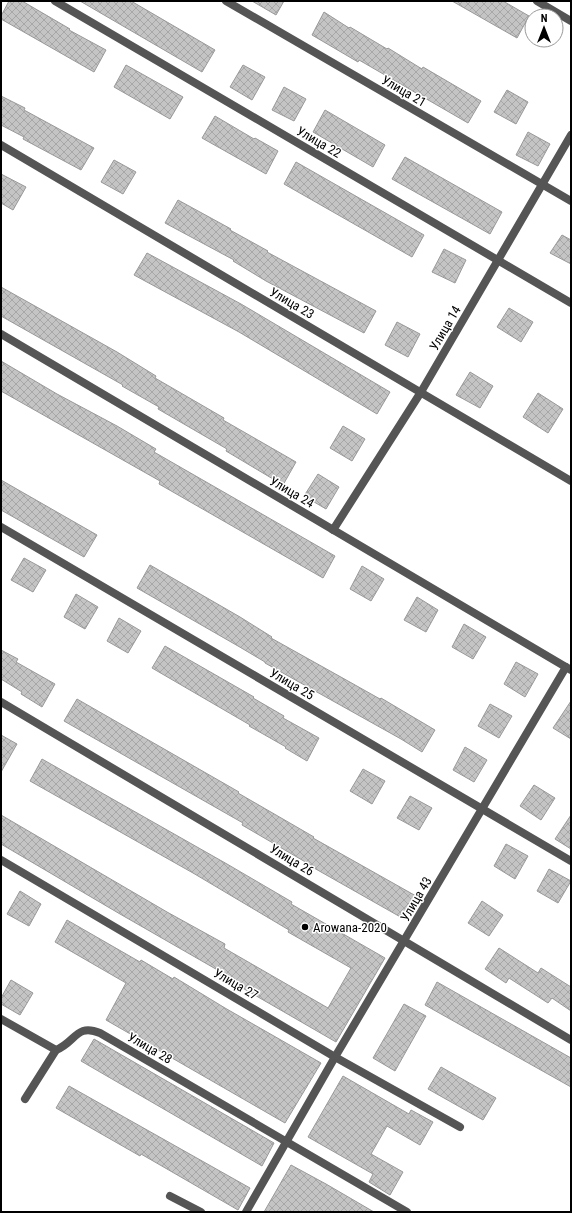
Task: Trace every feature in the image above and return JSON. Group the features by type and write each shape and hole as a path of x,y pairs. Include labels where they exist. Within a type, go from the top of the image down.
{"street":[{"name":"Улица 22","path":"55,1 571,303"},
{"name":"Улица 21","path":"226,1 571,201"},
{"path":"537,1 571,21"},
{"name":"Улица 14","path":"333,530 421,392 571,135"},
{"name":"Улица 23","path":"1,145 571,480"},
{"name":"Улица 24","path":"1,334 568,668"},
{"name":"Улица 25","path":"1,527 571,861"},
{"name":"Улица 43","path":"246,1212 482,808 568,668"},
{"name":"Улица 26","path":"1,702 571,1040"},
{"name":"Улица 27","path":"1,860 336,1057 460,1127"},
{"path":"1,1019 56,1050 24,1099"},
{"name":"Улица 28","path":"56,1050 62,1048 83,1029 91,1029 100,1033 407,1212"},
{"path":"170,1196 201,1212"}],"building":[{"path":"9,1 22,1 70,29 69,30 106,50 94,72 1,19 1,16"},
{"path":"80,1 131,1 215,50 202,72"},
{"path":"252,1 284,1 276,15"},
{"path":"452,1 503,1 524,13 524,25 517,38"},
{"path":"324,12 349,28 350,27 387,49 388,48 422,69 423,67 481,101 468,123 359,60 358,62 312,35"},
{"path":"126,65 183,97 170,119 114,87"},
{"path":"243,65 265,77 252,100 230,87"},
{"path":"284,87 306,99 294,121 272,110"},
{"path":"507,90 528,102 516,124 494,112"},
{"path":"1,96 25,108 24,110 94,148 81,170 23,139 24,137 1,125"},
{"path":"325,110 385,145 373,167 313,132"},
{"path":"215,116 278,151 266,174 202,138"},
{"path":"528,132 550,144 538,166 516,155"},
{"path":"405,157 502,212 490,234 392,179"},
{"path":"114,160 136,172 123,194 101,182"},
{"path":"296,162 424,235 412,257 284,184"},
{"path":"1,174 26,187 13,210 1,203"},
{"path":"178,200 231,229 230,230 268,251 267,252 376,311 364,333 266,281 233,261 234,260 165,223"},
{"path":"562,235 571,240 571,264 550,253"},
{"path":"444,249 466,260 455,283 432,272"},
{"path":"147,253 241,304 390,392 377,414 239,332 134,275"},
{"path":"1,287 117,352 156,376 155,378 224,418 223,420 296,462 283,485 226,451 227,449 158,409 159,407 122,386 123,385 1,316"},
{"path":"509,308 533,322 521,342 497,327"},
{"path":"397,322 420,334 408,357 385,345"},
{"path":"1,361 57,394 117,426 156,449 154,452 335,556 323,578 159,484 160,481 1,391"},
{"path":"470,372 493,386 480,408 456,395"},
{"path":"538,393 563,409 548,433 523,417"},
{"path":"343,426 365,439 352,461 330,448"},
{"path":"318,474 339,487 326,509 304,496"},
{"path":"1,480 97,535 84,557 1,510"},
{"path":"24,558 46,570 33,592 11,580"},
{"path":"150,565 240,617 272,637 271,638 380,699 381,698 435,730 422,752 137,588"},
{"path":"362,566 384,579 371,601 350,589"},
{"path":"76,594 98,607 85,629 64,617"},
{"path":"417,597 438,610 426,632 404,620"},
{"path":"119,618 141,631 128,653 107,641"},
{"path":"464,624 486,637 473,659 452,647"},
{"path":"165,646 254,697 253,698 284,716 283,718 319,738 307,761 249,726 250,725 152,668"},
{"path":"1,650 18,659 16,662 55,684 42,707 1,679"},
{"path":"516,662 538,674 525,697 504,684"},
{"path":"77,699 239,792 238,793 314,837 313,838 416,896 404,919 314,868 242,825 243,823 64,721"},
{"path":"571,701 571,739 553,728"},
{"path":"490,704 512,716 499,738 478,726"},
{"path":"1,735 17,744 1,772"},
{"path":"465,747 487,760 474,782 453,770"},
{"path":"42,759 227,864 292,902 291,904 385,958 336,1042 220,975 221,972 1,844 1,815 167,912 225,944 224,948 328,1008 351,968 288,932 289,930 193,873 30,781"},
{"path":"363,769 385,781 372,804 350,791"},
{"path":"534,785 555,798 541,820 520,806"},
{"path":"410,796 432,808 419,830 397,818"},
{"path":"571,815 571,849 555,839"},
{"path":"506,844 528,856 515,879 494,866"},
{"path":"549,869 571,881 558,903 537,891"},
{"path":"20,891 41,904 29,926 7,914"},
{"path":"482,901 503,915 489,936 468,923"},
{"path":"67,920 140,962 141,960 173,979 174,977 321,1063 285,1123 106,1020 126,983 55,942"},
{"path":"499,948 538,973 541,968 571,987 571,1011 552,998 548,1003 509,978 506,983 485,969"},
{"path":"11,980 33,993 20,1015 1,1004 1,998"},
{"path":"437,982 571,1058 571,1087 425,1005"},
{"path":"404,1004 426,1016 395,1071 373,1058"},
{"path":"94,1039 274,1143 262,1166 81,1061"},
{"path":"441,1067 496,1098 483,1120 428,1089"},
{"path":"343,1076 409,1114 411,1110 433,1122 420,1145 387,1126 371,1154 403,1172 390,1195 369,1182 373,1174 308,1137"},
{"path":"69,1086 250,1188 238,1210 141,1154 140,1156 56,1108"},
{"path":"291,1165 326,1184 374,1212 264,1212"}],"place":[{"name":"Arowana-2020","path":"305,927"}]}
